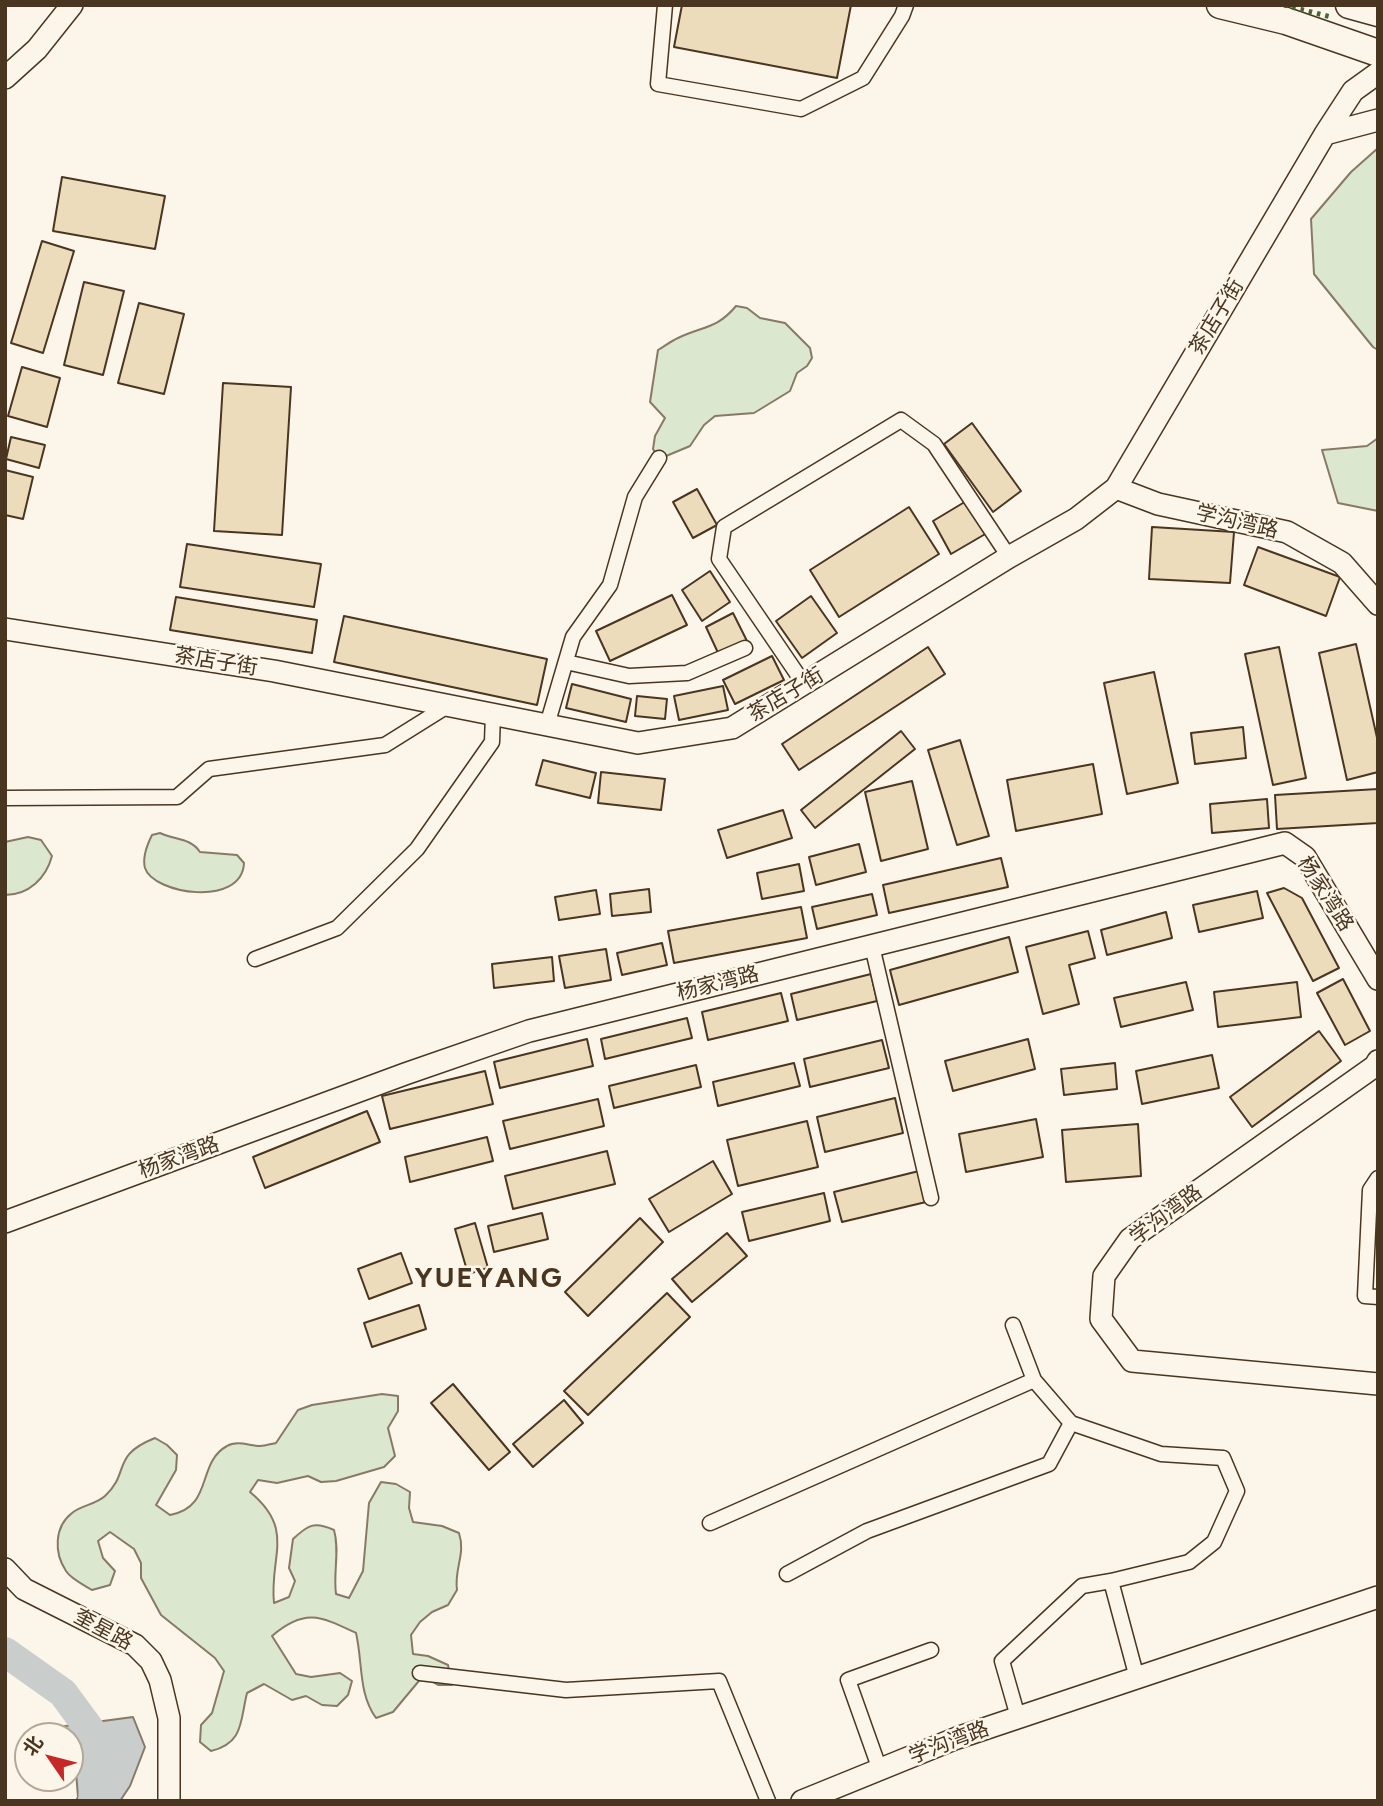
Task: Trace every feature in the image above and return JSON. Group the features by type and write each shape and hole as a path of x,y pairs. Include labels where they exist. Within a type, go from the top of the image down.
{"highway":[{"path":"1220,5 1286,21 1378,53"},
{"path":"1349,5 1378,13"}],"street":[{"path":"5,78 37,49 72,5"},
{"path":"665,5 658,84 801,109 863,78 902,16 906,5"},
{"name":"茶店子街","path":"5,629 274,671 638,743 733,728 1009,557 1076,519 1116,488 1325,134 1353,91 1378,73"},
{"path":"1325,134 1378,120"},
{"path":"804,684 719,559 724,527 901,420 934,444 1009,557"},
{"path":"547,725 573,637 610,585 635,497 659,458"},
{"name":"学沟湾路","path":"1116,488 1158,504 1287,532 1342,563 1378,604"},
{"path":"566,662 629,676 687,673 745,648"},
{"path":"5,798 177,797 209,769 385,746 449,705"},
{"path":"255,959 337,928 417,849 492,743 493,714"},
{"name":"杨家湾路","path":"5,1222 529,1031 1285,843 1305,856 1378,979"},
{"path":"872,946 931,1198"},
{"name":"学沟湾路","path":"1378,1061 1130,1239 1104,1276 1101,1320 1132,1362 1378,1384"},
{"path":"1378,1178 1370,1190 1365,1296 1378,1297"},
{"path":"1013,1325 1034,1380 1071,1423 1161,1454 1223,1458 1237,1491 1214,1542 1189,1562 1082,1586 1002,1661 1018,1717"},
{"path":"710,1523 1034,1380"},
{"path":"787,1574 867,1531 1049,1464 1071,1423"},
{"name":"奎星路","path":"5,1569 24,1588 135,1646 151,1661 160,1680 169,1718 169,1801"},
{"path":"1111,1581 1137,1678"},
{"name":"学沟湾路","path":"802,1801 957,1738 1378,1597"},
{"path":"880,1770 848,1680 931,1650"},
{"path":"420,1673 566,1689 719,1681 768,1801"}],"green space":[{"path":"1378,148 1378,350 1314,274 1311,219 1351,172"},
{"path":"736,306 747,308 760,318 785,323 810,348 812,358 807,366 797,373 790,391 754,413 715,416 704,425 690,446 659,459 653,449 655,436 665,418 650,402 658,350 678,338 716,323"},
{"path":"1378,438 1378,511 1338,503 1322,450 1367,446"},
{"path":"160,833 187,842 200,852 237,855 244,863 240,877 229,886 214,891 179,890 164,885 151,877 144,864 152,835"},
{"path":"28,837 41,840 52,856 49,864 35,884 22,892 5,895 5,842"},
{"path":"382,1394 398,1396 398,1411 388,1428 395,1456 384,1467 336,1481 321,1482 308,1476 277,1483 258,1480 250,1492 264,1506 276,1531 274,1603 289,1597 295,1581 289,1568 293,1539 303,1530 316,1525 334,1530 336,1594 349,1598 363,1571 369,1503 381,1482 396,1484 410,1492 409,1508 413,1522 442,1526 459,1533 461,1548 457,1590 448,1605 432,1612 420,1622 411,1635 413,1654 428,1656 448,1665 452,1685 438,1685 423,1676 393,1712 376,1718 366,1698 356,1633 322,1619 304,1618 294,1621 272,1636 296,1674 311,1677 340,1673 352,1681 348,1695 337,1706 322,1705 306,1696 292,1700 264,1684 247,1693 235,1737 211,1751 200,1742 201,1725 212,1713 224,1671 215,1658 161,1615 141,1578 141,1563 134,1549 110,1532 98,1541 103,1558 115,1571 110,1585 92,1590 71,1577 59,1556 58,1540 62,1525 76,1510 105,1496 113,1487 132,1451 155,1438 177,1455 176,1470 156,1505 170,1515 193,1503 211,1463 227,1446 239,1443 262,1446 276,1443 298,1410 312,1405"}],"shaded area":[{"path":"133,1717 145,1747 130,1786 120,1801 76,1801 78,1792 84,1792 84,1724"}],"building":[{"path":"682,5 851,5 837,78 674,47"},
{"path":"62,177 165,196 155,249 53,231"},
{"path":"42,241 74,251 43,353 11,343"},
{"path":"84,282 124,291 103,375 64,365"},
{"path":"139,303 184,314 164,394 118,383"},
{"path":"22,367 60,378 47,427 8,416"},
{"path":"223,383 291,387 282,535 214,531"},
{"path":"972,423 1021,491 993,512 944,444"},
{"path":"11,437 45,445 39,468 6,459"},
{"path":"5,470 33,477 23,519 5,515"},
{"path":"697,489 717,525 693,538 673,502"},
{"path":"968,500 987,533 951,554 933,521"},
{"path":"909,507 939,554 839,617 810,570"},
{"path":"1152,527 1234,532 1230,583 1149,579"},
{"path":"187,544 321,564 314,607 180,587"},
{"path":"1258,547 1340,577 1326,616 1244,585"},
{"path":"710,571 730,602 702,621 682,590"},
{"path":"672,595 687,625 610,661 596,631"},
{"path":"811,596 837,633 802,658 776,621"},
{"path":"176,597 317,620 312,653 170,630"},
{"path":"733,613 748,643 720,657 706,627"},
{"path":"344,616 547,659 537,705 334,662"},
{"path":"1356,644 1378,742 1378,772 1347,780 1319,653"},
{"path":"928,647 945,674 799,770 782,744"},
{"path":"1279,647 1306,778 1273,785 1245,654"},
{"path":"772,656 784,680 735,704 723,680"},
{"path":"1154,672 1178,783 1127,794 1104,683"},
{"path":"572,684 631,699 626,722 566,708"},
{"path":"723,686 728,710 679,720 674,696"},
{"path":"637,696 667,699 665,719 635,716"},
{"path":"1243,727 1246,758 1195,764 1191,733"},
{"path":"901,731 915,749 815,828 801,810"},
{"path":"960,740 989,836 957,845 928,750"},
{"path":"543,760 596,773 590,798 536,785"},
{"path":"1093,764 1102,814 1016,831 1007,780"},
{"path":"601,772 665,779 661,810 598,803"},
{"path":"912,781 928,849 881,861 865,792"},
{"path":"1378,789 1378,823 1277,829 1275,795"},
{"path":"1267,799 1269,828 1212,833 1210,804"},
{"path":"783,810 792,838 727,858 718,830"},
{"path":"859,844 866,872 816,885 809,857"},
{"path":"1001,858 1008,887 889,913 883,885"},
{"path":"799,864 804,891 762,899 757,873"},
{"path":"1284,888 1302,898 1339,968 1313,981 1267,893"},
{"path":"649,889 651,912 612,916 610,894"},
{"path":"596,890 600,914 559,920 555,897"},
{"path":"1257,891 1263,918 1199,932 1193,905"},
{"path":"872,894 877,915 817,929 812,907"},
{"path":"801,907 807,938 674,963 668,931"},
{"path":"1166,912 1172,938 1107,955 1101,930"},
{"path":"1088,931 1095,958 1069,965 1079,1004 1043,1014 1026,947"},
{"path":"1009,937 1018,972 899,1005 890,970"},
{"path":"662,943 667,965 622,975 617,953"},
{"path":"606,949 611,980 565,988 559,956"},
{"path":"552,957 554,981 494,988 492,964"},
{"path":"871,974 877,1001 797,1020 791,994"},
{"path":"1343,979 1370,1031 1345,1045 1317,993"},
{"path":"1186,982 1193,1010 1121,1027 1114,998"},
{"path":"1297,982 1301,1017 1218,1027 1214,992"},
{"path":"781,993 788,1021 708,1040 702,1012"},
{"path":"687,1018 692,1038 605,1059 601,1039"},
{"path":"1319,1031 1341,1061 1252,1127 1230,1097"},
{"path":"587,1039 593,1066 500,1088 494,1062"},
{"path":"1028,1039 1035,1069 953,1091 945,1061"},
{"path":"882,1040 889,1068 810,1087 804,1059"},
{"path":"1212,1055 1219,1088 1142,1104 1136,1071"},
{"path":"794,1063 800,1086 718,1106 713,1082"},
{"path":"1115,1063 1117,1089 1064,1095 1061,1069"},
{"path":"696,1065 701,1087 614,1108 609,1086"},
{"path":"485,1071 493,1104 390,1129 382,1096"},
{"path":"895,1098 903,1133 825,1152 817,1117"},
{"path":"598,1099 604,1126 510,1149 503,1121"},
{"path":"367,1111 380,1142 265,1188 253,1157"},
{"path":"1036,1119 1043,1157 966,1172 959,1134"},
{"path":"807,1121 818,1167 738,1186 727,1140"},
{"path":"1138,1124 1141,1176 1066,1182 1062,1130"},
{"path":"487,1137 493,1161 410,1182 405,1157"},
{"path":"607,1151 615,1184 513,1209 505,1176"},
{"path":"713,1161 732,1194 669,1232 649,1199"},
{"path":"919,1171 926,1202 842,1222 834,1192"},
{"path":"824,1193 830,1221 749,1241 742,1212"},
{"path":"542,1213 548,1239 494,1252 488,1226"},
{"path":"640,1218 663,1242 588,1316 565,1292"},
{"path":"475,1223 488,1268 468,1274 455,1229"},
{"path":"727,1233 747,1256 692,1302 672,1279"},
{"path":"401,1253 412,1283 369,1299 358,1269"},
{"path":"667,1293 690,1317 588,1415 564,1391"},
{"path":"419,1305 426,1329 372,1347 364,1323"},
{"path":"453,1384 510,1452 489,1470 431,1403"},
{"path":"564,1400 583,1423 533,1467 513,1444"}],"waterway":[{"path":"5,1652 63,1693 99,1742 93,1801"}],"hedge":[{"path":"1284,5 1331,17"}],"district":[{"name":"YUEYANG","path":"489,1279"}]}
